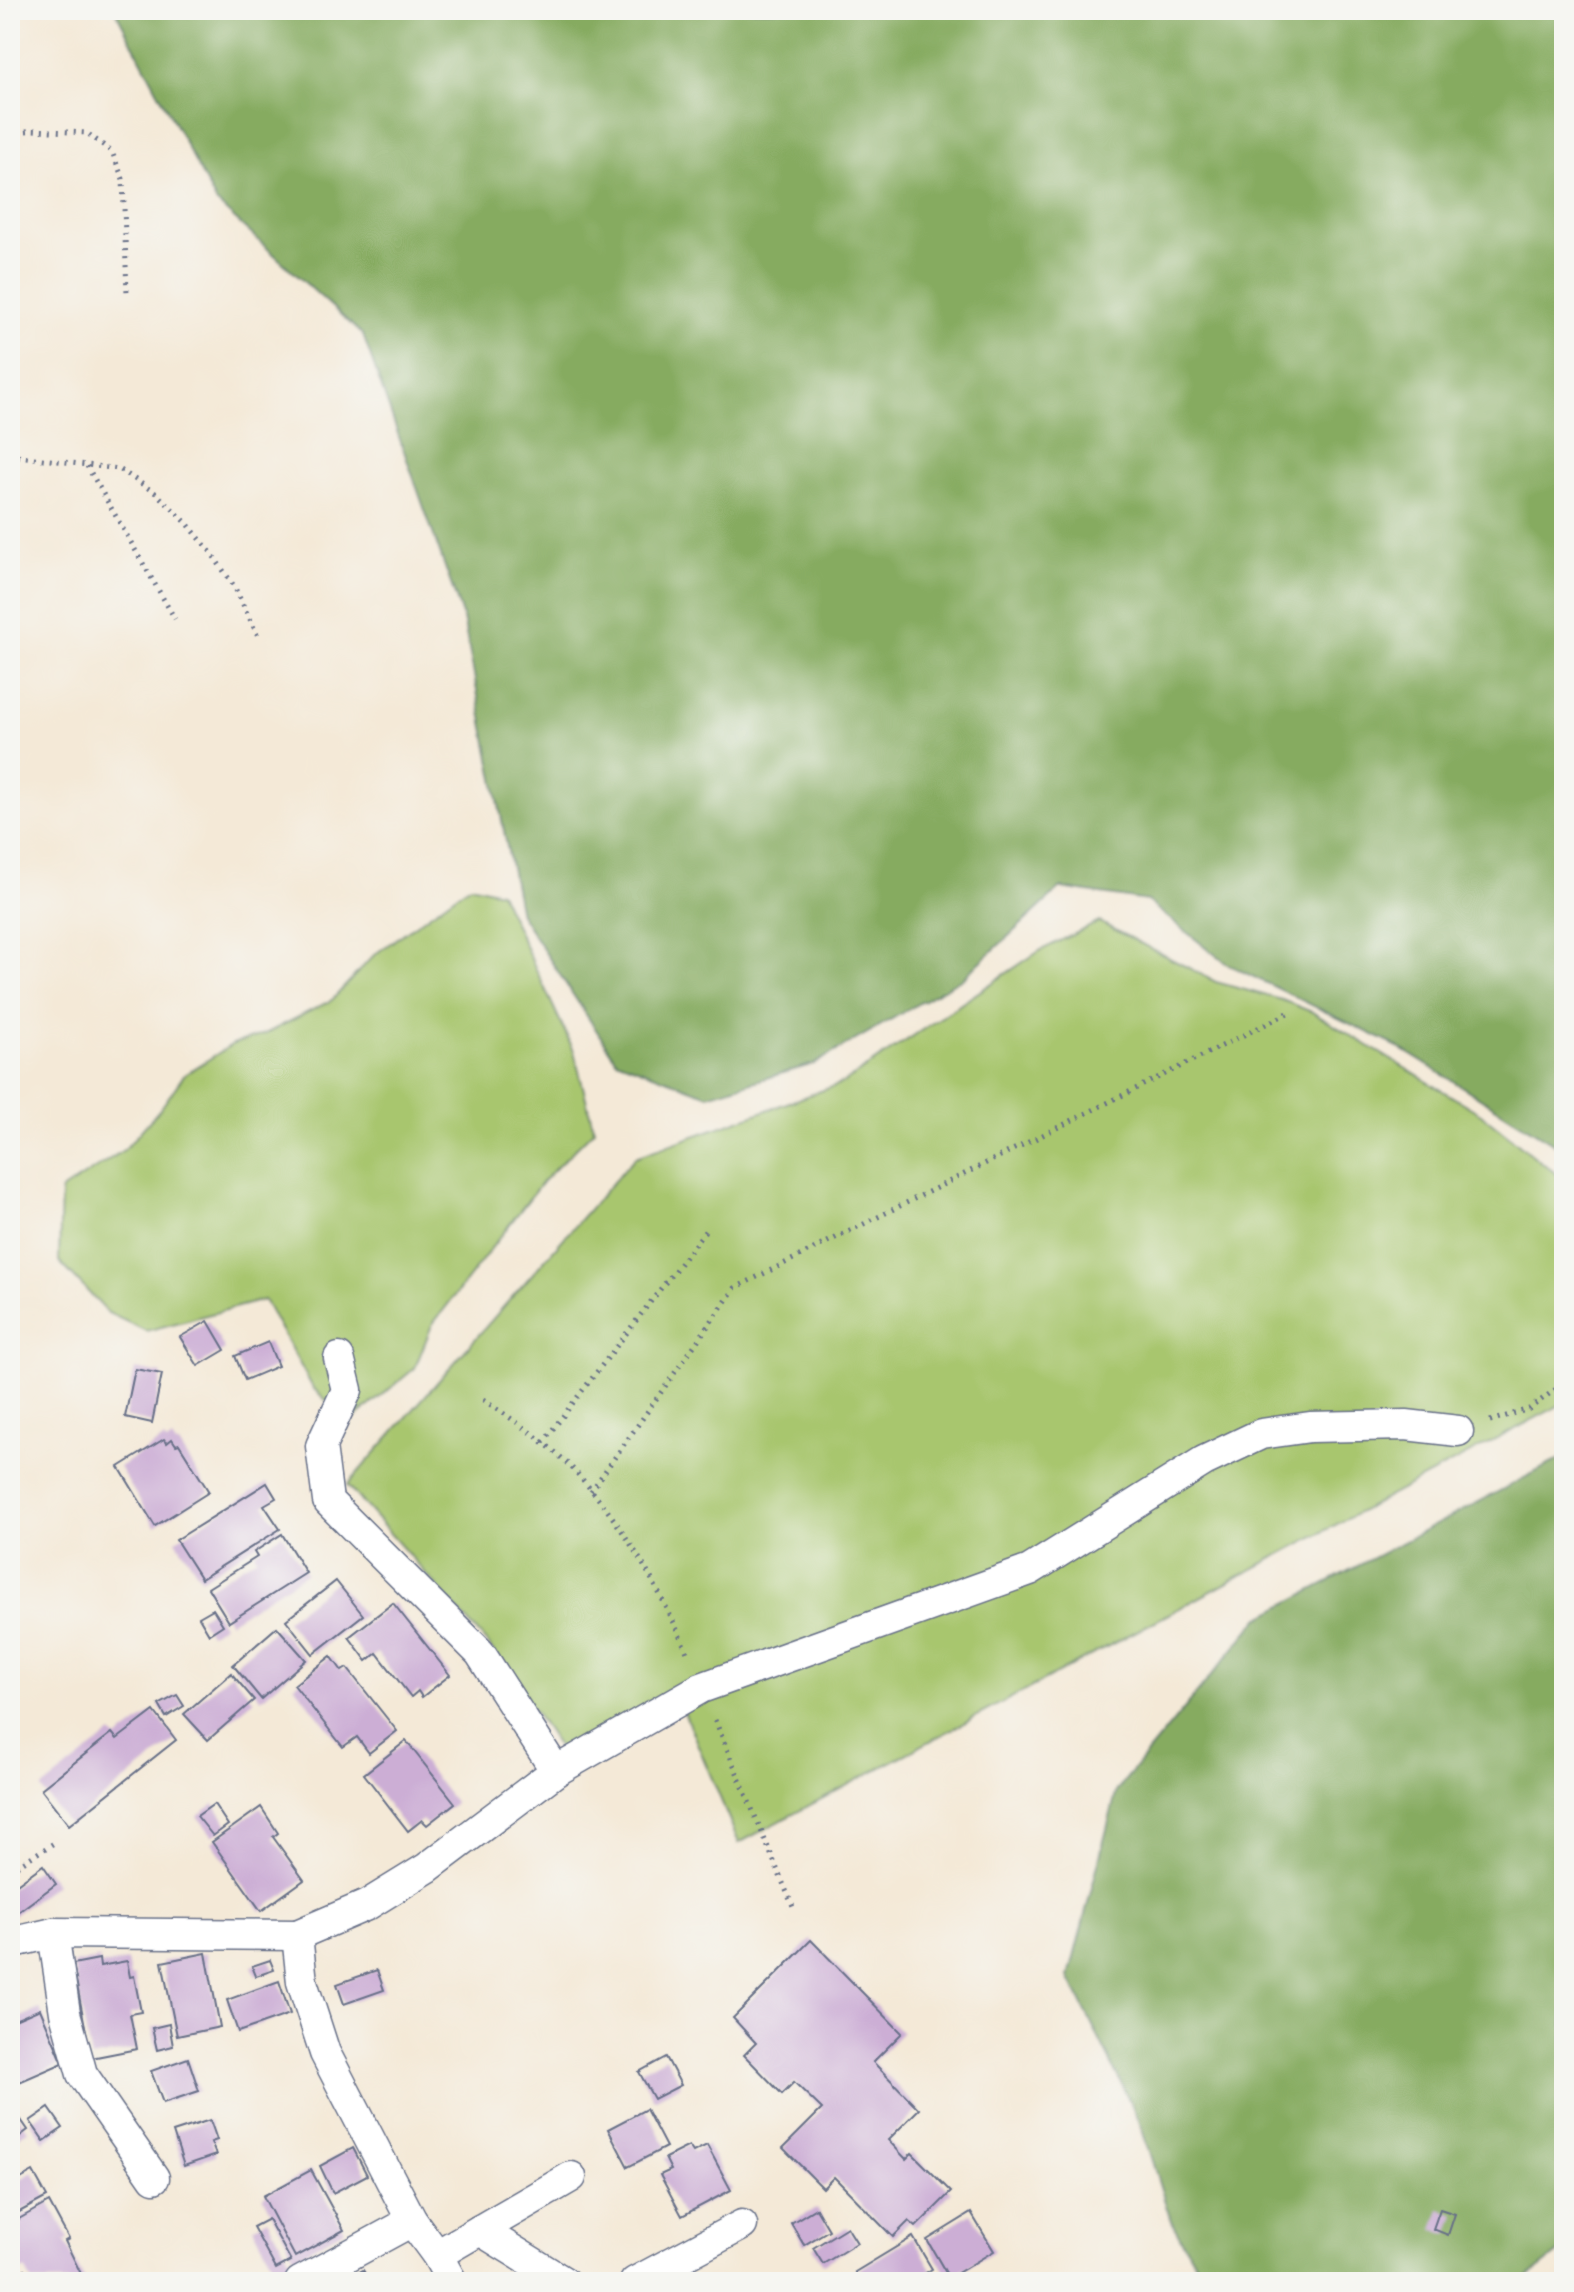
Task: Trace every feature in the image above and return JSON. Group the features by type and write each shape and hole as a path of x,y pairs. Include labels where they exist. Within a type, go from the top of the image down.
{"street":[{"path":"339,1358 347,1390 321,1446 328,1501 480,1653 556,1771"},
{"path":"10,1943 53,1933 297,1935 367,1905 427,1868 556,1771 701,1688 1030,1570 1204,1461 1261,1434 1310,1427 1406,1425 1458,1431"},
{"path":"53,1933 65,2013 82,2074 154,2178"},
{"path":"297,1935 302,1982 325,2053 412,2221 452,2282"},
{"path":"437,2255 571,2177"},
{"path":"300,2282 412,2221"},
{"path":"635,2282 742,2225"},
{"path":"480,2230 564,2282"}],"path":[{"path":"10,133 33,130 87,133 112,152 123,179 127,294"},
{"path":"10,455 119,469 157,494 187,523 234,586 258,636"},
{"path":"87,465 175,619"},
{"path":"591,1491 735,1288 1292,1011"},
{"path":"543,1442 705,1231"},
{"path":"1458,1431 1529,1409 1564,1383"},
{"path":"483,1400 543,1442 571,1468 618,1525 675,1625 793,1907"},
{"path":"10,1870 54,1843"}],"green space":[{"path":"115,10 1564,10 1564,1150 1398,1047 1227,964 1147,901 1061,888 964,977 814,1064 708,1095 616,1060 520,914 463,618 363,335 216,202"},
{"path":"470,885 500,892 574,1051 594,1130 543,1181 432,1325 415,1368 350,1422 313,1388 264,1300 146,1331 108,1313 59,1261 61,1191 125,1149 161,1108 184,1075 233,1044 265,1034 332,1000 374,955"},
{"path":"1099,922 1216,982 1282,1000 1312,1012 1481,1114 1564,1180 1564,1403 739,1843 676,1693 561,1751 488,1644 347,1485 635,1157 843,1083 1041,950"},
{"path":"1564,1457 1564,2249 1521,2282 1206,2282 1171,2221 1139,2120 1069,1977 1117,1790 1259,1618"}],"building":[{"path":"208,1321 225,1350 198,1366 180,1337"},
{"path":"268,1342 278,1366 245,1380 235,1356"},
{"path":"135,1369 162,1374 152,1423 125,1417"},
{"path":"164,1439 167,1443 172,1439 176,1445 179,1444 209,1492 155,1526 119,1467"},
{"path":"267,1483 276,1498 264,1505 280,1529 201,1579 176,1540"},
{"path":"282,1534 306,1573 229,1622 208,1588 257,1557 254,1552"},
{"path":"336,1581 363,1615 313,1654 286,1620"},
{"path":"393,1603 450,1675 422,1697 418,1691 411,1697 377,1653 367,1661 349,1637"},
{"path":"213,1609 223,1625 209,1634 199,1617"},
{"path":"277,1627 306,1660 261,1699 233,1665"},
{"path":"331,1656 342,1671 347,1668 397,1731 369,1753 357,1737 343,1747 294,1685"},
{"path":"231,1673 254,1700 208,1740 184,1714"},
{"path":"177,1695 184,1706 166,1717 159,1705"},
{"path":"154,1711 176,1740 69,1825 41,1789 112,1733 117,1739"},
{"path":"406,1741 455,1803 427,1825 422,1820 408,1831 364,1774"},
{"path":"214,1804 228,1825 213,1836 197,1816"},
{"path":"261,1807 278,1833 273,1837 304,1880 261,1911 212,1842"},
{"path":"43,1865 56,1884 10,1918 10,1889"},
{"path":"811,1940 902,2033 873,2062 919,2109 888,2140 906,2159 912,2153 951,2192 916,2227 909,2221 893,2237 834,2177 823,2188 783,2148 822,2109 794,2082 782,2094 744,2055 756,2043 733,2018"},
{"path":"206,1953 220,2027 177,2036 162,1962"},
{"path":"99,1959 100,1966 127,1961 130,1977 134,1976 141,2012 130,2014 137,2049 91,2058 73,1964"},
{"path":"270,1960 274,1970 256,1976 252,1966"},
{"path":"377,1970 384,1990 344,2004 337,1984"},
{"path":"279,1981 290,2014 238,2032 227,2000"},
{"path":"40,2009 63,2063 10,2086 10,2022"},
{"path":"169,2024 173,2046 157,2050 152,2028"},
{"path":"666,2057 681,2085 654,2099 639,2072"},
{"path":"188,2058 199,2091 163,2103 151,2071"},
{"path":"49,2108 63,2128 44,2141 30,2121"},
{"path":"646,2109 666,2147 628,2167 608,2129"},
{"path":"17,2114 28,2130 16,2139 10,2131 10,2119"},
{"path":"210,2120 217,2140 211,2142 216,2155 184,2166 173,2132"},
{"path":"707,2145 731,2190 682,2216 660,2175 671,2170 665,2158 689,2146 693,2152"},
{"path":"353,2148 367,2175 333,2193 320,2166"},
{"path":"311,2170 344,2230 295,2257 263,2196"},
{"path":"33,2172 47,2197 10,2217 10,2185"},
{"path":"49,2202 69,2239 65,2241 85,2282 32,2282 25,2269 12,2276 10,2273 10,2224"},
{"path":"816,2208 829,2230 804,2245 791,2223"},
{"path":"1440,2209 1455,2214 1448,2235 1433,2229"},
{"path":"971,2213 994,2251 949,2278 927,2240"},
{"path":"268,2219 291,2261 276,2269 253,2227"},
{"path":"847,2227 857,2243 823,2264 813,2248"},
{"path":"913,2237 932,2269 911,2282 861,2282 855,2272"},
{"path":"363,2270 370,2282 341,2282"}]}
